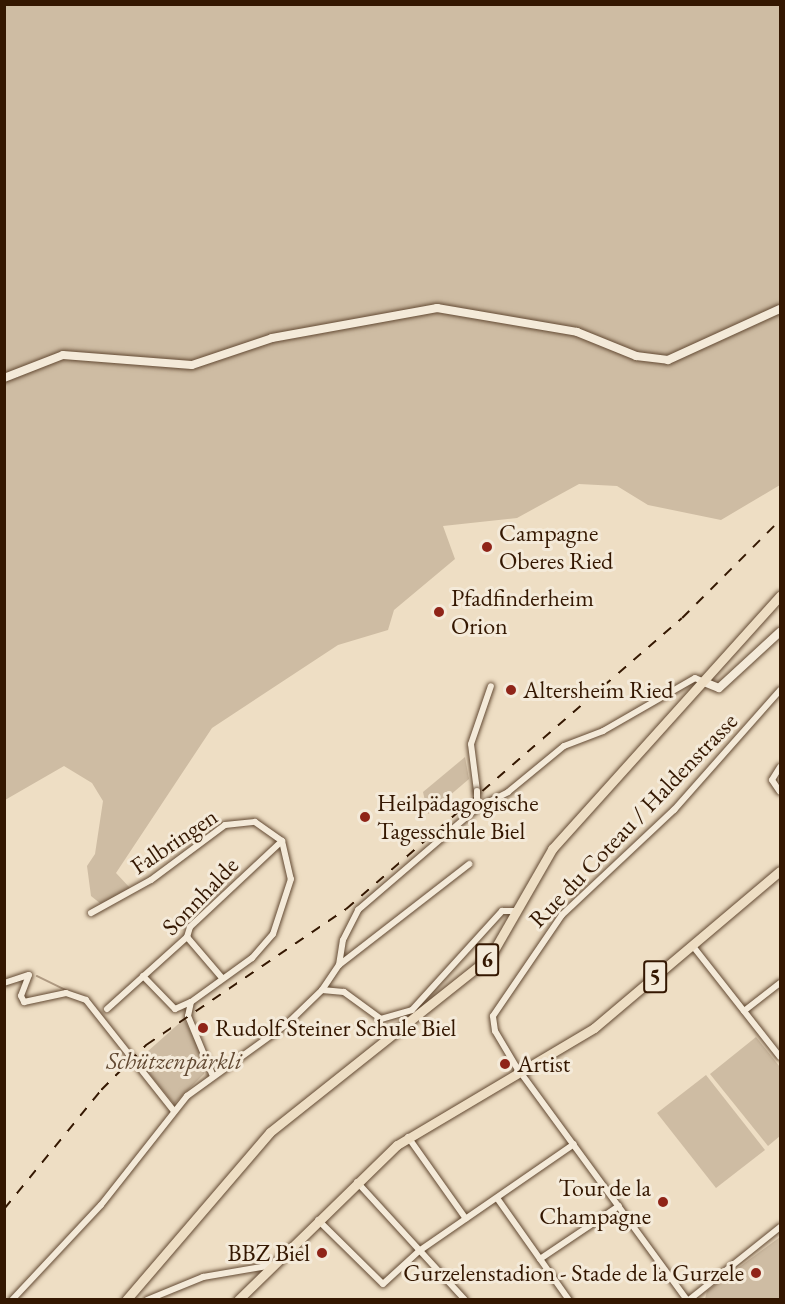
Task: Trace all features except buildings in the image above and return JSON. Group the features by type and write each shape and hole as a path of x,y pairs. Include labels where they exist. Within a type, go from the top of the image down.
{"main road":[{"name":"6","path":"126,1299 270,1132 483,964 517,911 552,849 780,596"},
{"name":"5","path":"238,1299 357,1182 408,1137 606,1018 780,871"}],"street":[{"path":"4,378 63,355 192,365 272,338 437,308 577,332 636,357 668,360 780,309"},
{"path":"339,965 343,940 358,910 477,808 508,792 570,743 603,731 695,678 719,688 780,632"},
{"path":"477,808 471,744 491,686"},
{"name":"Rue du Coteau / Haldenstrasse","path":"688,1299 520,1071 495,1031 499,1001 562,915 674,810 780,690"},
{"path":"780,767 772,780 780,792"},
{"name":"Falbringen","path":"91,913 151,880 225,825 255,822 282,841"},
{"path":"175,1010 191,1002 259,951 279,924 292,868 282,841"},
{"name":"Sonnhalde","path":"106,1009 187,937 190,927 282,841"},
{"path":"12,1299 101,1205 174,1111 212,1074 287,1024 322,990 339,965 469,864"},
{"path":"322,990 344,992 381,1019 412,1010 502,911 517,911"},
{"path":"187,937 222,978"},
{"path":"692,945 780,1057"},
{"path":"4,983 28,975 21,996 24,1002 66,993 86,1000 174,1111"},
{"path":"143,976 175,1010 188,1016"},
{"path":"744,1011 780,983"},
{"path":"191,1002 188,1016 212,1074"},
{"path":"408,1137 466,1219"},
{"path":"318,1220 380,1284 419,1251 574,1144"},
{"path":"357,1182 465,1299"},
{"path":"497,1198 569,1299"},
{"path":"540,1258 619,1206"},
{"path":"688,1299 780,1227"},
{"path":"147,1299 203,1277 273,1265"}],"green space":[{"path":"5,5 780,5 780,485 721,520 648,505 617,486 579,484 517,518 443,526 455,559 394,610 388,630 338,645 212,728 116,873 131,889 101,904 91,896 87,866 95,854 103,801 92,783 64,766 5,800"},
{"path":"465,757 469,779 428,814 423,792"},
{"name":"Schützenpärkli","path":"184,1019 206,1062 204,1074 174,1104 138,1060"},
{"path":"756,1037 780,1067 780,1136 768,1146 710,1074"},
{"path":"706,1075 765,1150 716,1188 657,1113"},
{"name":"Gurzelenstadion - Stade de la Gurzele","path":"780,1237 780,1299 705,1299 707,1291"}],"waterway":[{"path":"37,976 66,990"}],"railway":[{"path":"4,1209 101,1090 146,1045 346,909 682,618 780,520"}],"place":[{"name":"Campagne Oberes Ried","path":"487,547"},
{"name":"Pfadfinderheim Orion","path":"439,612"},
{"name":"Altersheim Ried","path":"511,690"},
{"name":"Heilpädagogische Tagesschule Biel","path":"365,817"},
{"name":"Rudolf Steiner Schule Biel","path":"203,1028"},
{"name":"Artist","path":"505,1064"},
{"name":"Tour de la Champagne","path":"663,1202"},
{"name":"BBZ Biel","path":"322,1253"},
{"name":"Gurzelenstadion - Stade de la Gurzele","path":"756,1273"}]}
